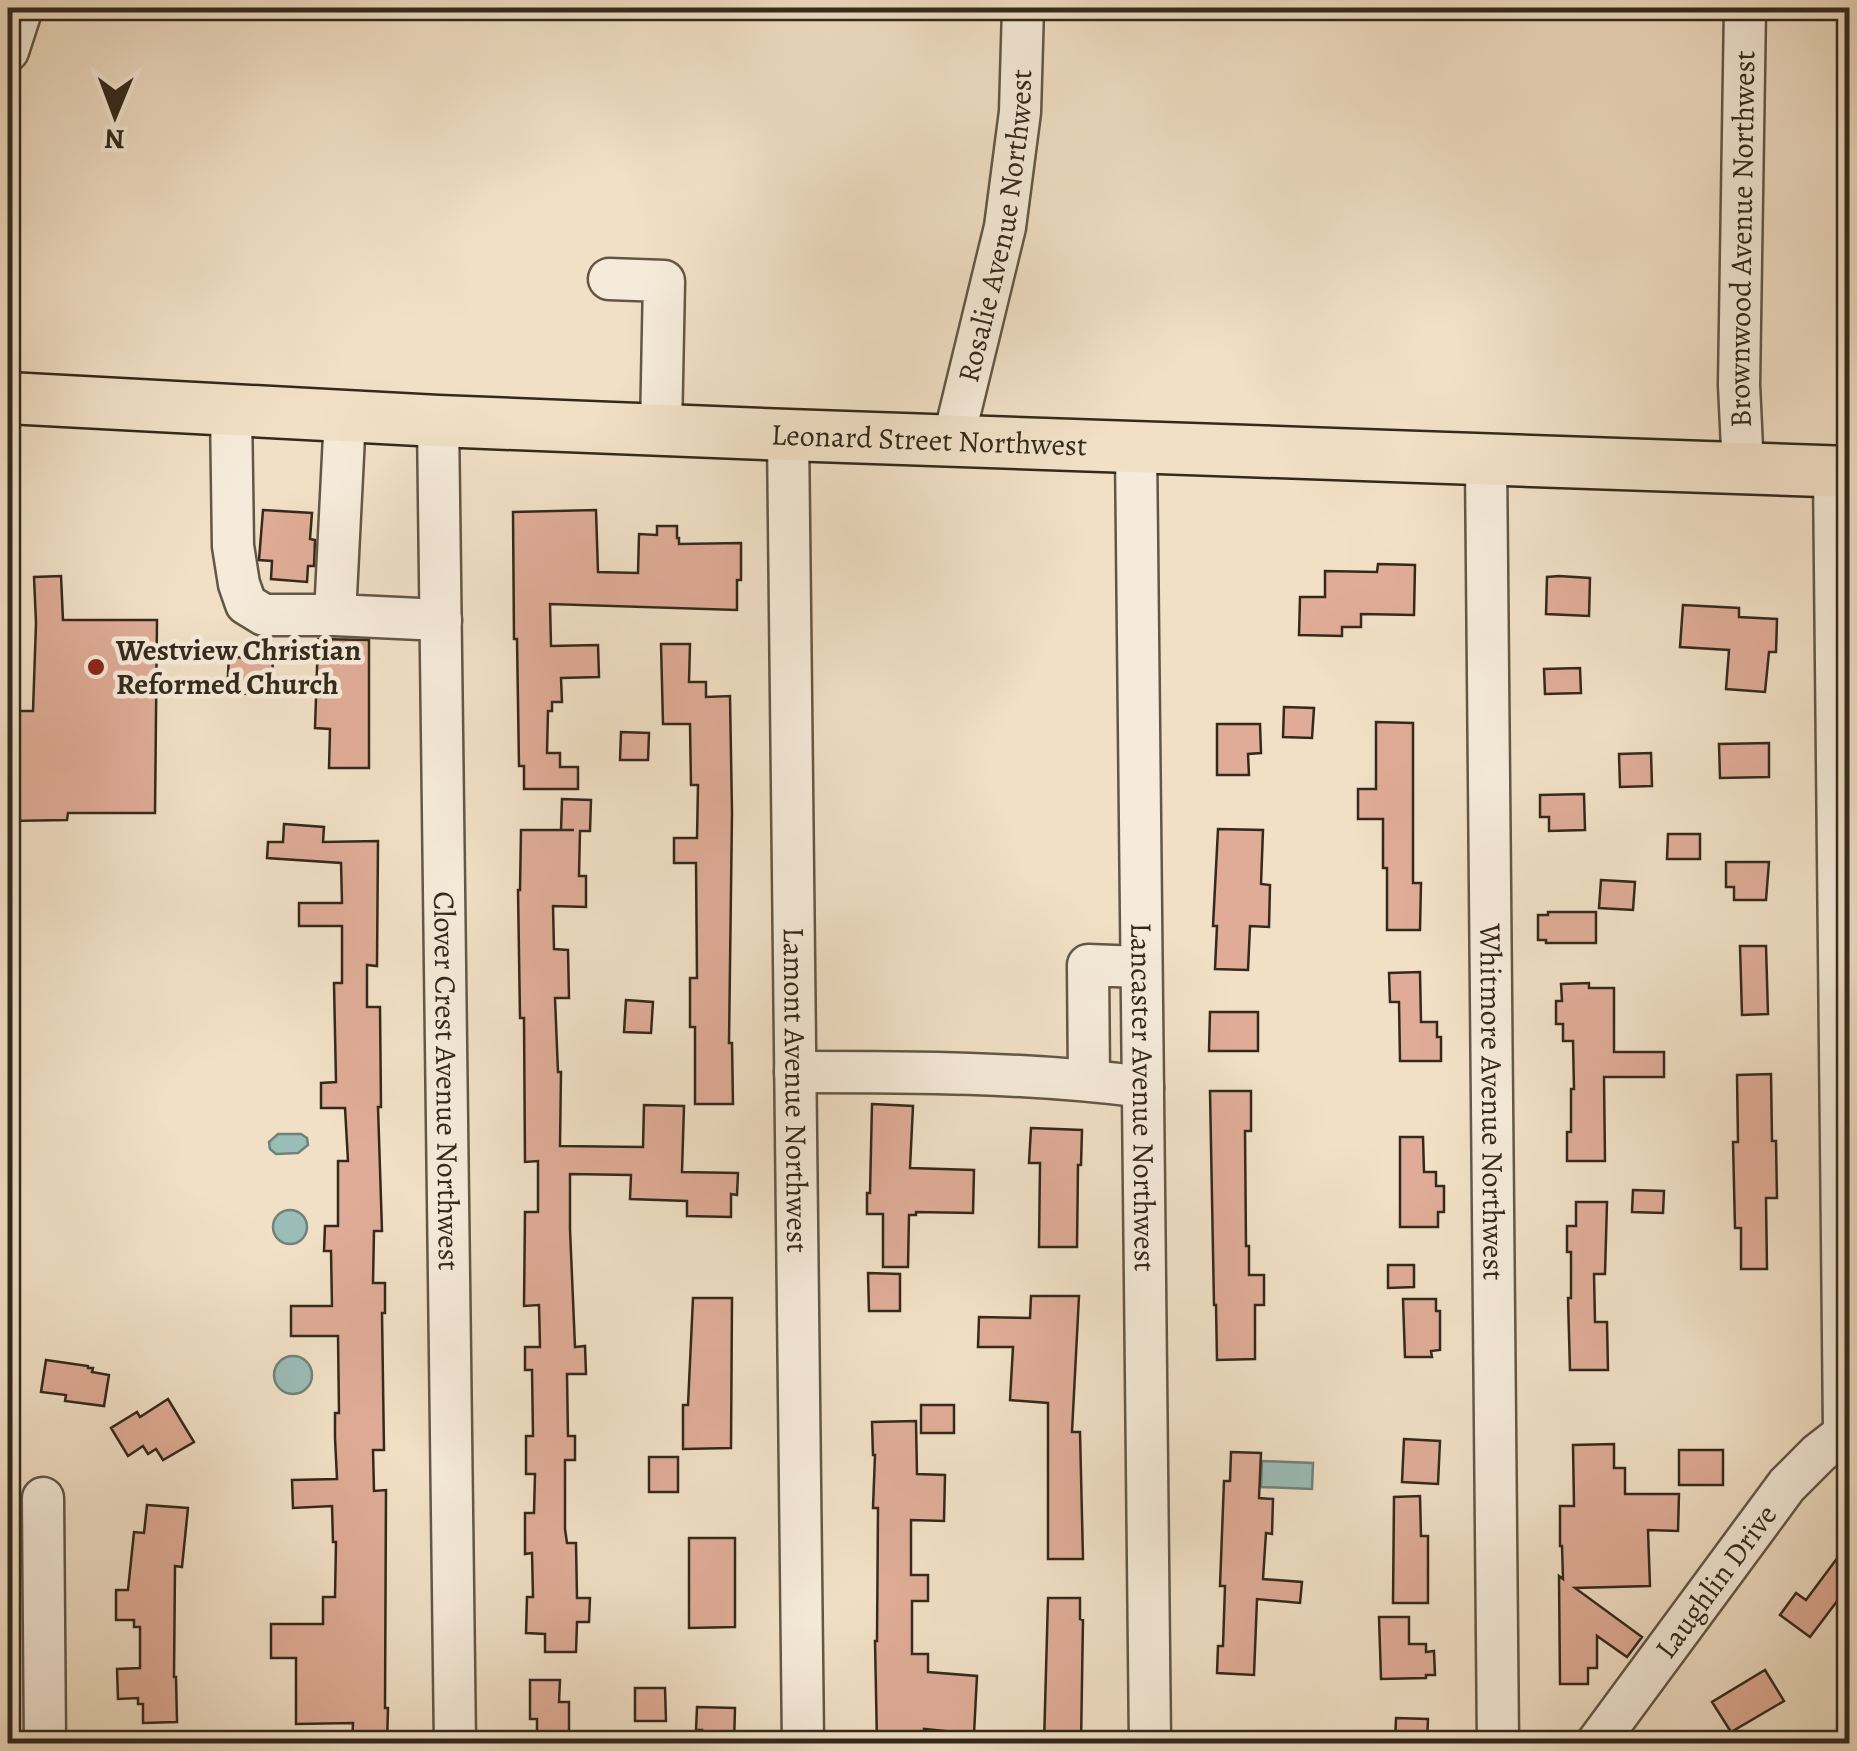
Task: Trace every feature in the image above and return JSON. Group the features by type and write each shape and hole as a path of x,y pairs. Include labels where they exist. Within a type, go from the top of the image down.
{"main road":[{"name":"Leonard Street Northwest","path":"8,398 661,430 1842,472"}],"street":[{"path":"8,51 22,8"},
{"name":"Rosalie Avenue Northwest","path":"953,441 1004,227 1020,112 1023,8"},
{"name":"Brownwood Avenue Northwest","path":"1743,469 1739,385 1745,8"},
{"path":"610,279 664,281 661,430"},
{"path":"231,409 232,546 246,604 264,615 440,620"},
{"path":"335,616 346,416"},
{"name":"Clover Crest Avenue Northwest","path":"438,421 455,1744"},
{"name":"Lamont Avenue Northwest","path":"788,435 803,1744"},
{"name":"Lancaster Avenue Northwest","path":"1136,449 1150,1744"},
{"name":"Whitmore Avenue Northwest","path":"1486,460 1498,1744"},
{"path":"1842,472 1847,1430"},
{"path":"1089,1080 1088,965 1142,968"},
{"path":"796,1072 1089,1080 1142,1088"},
{"name":"Laughlin Drive","path":"1596,1744 1787,1485 1847,1430"},
{"path":"43,1498 45,1744"}],"water":[{"path":"278,1134 301,1134 308,1145 298,1153 276,1154 269,1142"},
{"path":"290,1210 302,1215 307,1227 302,1239 290,1244 278,1239 273,1227 278,1215"},
{"path":"293,1356 306,1362 312,1375 306,1388 293,1394 280,1388 274,1375 280,1362"},
{"path":"1262,1461 1313,1463 1312,1489 1261,1487"}],"building":[{"path":"263,510 312,513 314,566 308,566 307,582 271,579 272,561 259,560"},
{"path":"596,510 598,572 638,573 639,534 657,535 657,526 677,526 679,544 741,543 737,610 550,604 551,646 598,645 599,677 561,678 562,702 552,702 552,711 548,711 547,753 560,753 560,767 578,767 578,789 524,789 524,766 519,766 513,512"},
{"path":"1378,564 1415,565 1414,615 1361,614 1361,627 1342,627 1342,636 1299,635 1300,597 1325,597 1325,571 1377,572"},
{"name":"Westview Christian Reformed Church","path":"61,576 63,620 157,620 155,813 68,813 67,820 8,821 8,711 33,711 34,577"},
{"path":"1547,577 1590,578 1589,616 1546,614"},
{"path":"1683,605 1739,608 1739,617 1777,619 1776,652 1769,652 1765,692 1726,689 1729,650 1680,647"},
{"path":"318,639 369,640 369,768 329,768 330,729 315,728"},
{"path":"661,644 690,644 689,682 706,682 706,697 730,696 729,1043 733,1104 695,1104 695,1027 690,1027 690,978 697,978 696,863 674,863 674,838 697,838 698,785 691,785 690,724 663,724"},
{"path":"229,657 273,659 271,696 227,692"},
{"path":"1580,668 1581,693 1545,694 1544,669"},
{"path":"1284,707 1314,708 1312,738 1283,737"},
{"path":"1376,722 1413,723 1413,883 1421,883 1420,930 1387,930 1383,819 1358,819 1358,789 1376,789"},
{"path":"1217,724 1260,724 1261,753 1248,754 1249,775 1217,775"},
{"path":"621,732 649,733 648,760 620,760"},
{"path":"1769,743 1769,777 1720,778 1719,744"},
{"path":"1651,753 1652,786 1620,787 1619,754"},
{"path":"1584,794 1585,830 1549,831 1549,817 1540,817 1540,795"},
{"path":"562,799 591,800 590,831 580,831 579,876 586,876 586,907 553,906 554,949 568,950 569,998 555,998 561,1072 560,1146 643,1147 644,1105 684,1106 682,1172 738,1173 737,1195 731,1194 731,1217 687,1216 687,1201 630,1199 631,1175 570,1174 575,1347 585,1346 586,1374 567,1374 568,1436 575,1436 575,1460 565,1460 565,1529 567,1543 576,1543 577,1598 590,1598 589,1622 577,1622 576,1652 545,1652 545,1634 526,1633 527,1597 533,1597 532,1553 525,1554 525,1513 534,1513 535,1474 526,1474 526,1436 533,1436 532,1370 525,1370 525,1347 540,1347 539,1305 524,1306 525,1212 538,1212 538,1161 525,1162 518,890 521,830 561,830"},
{"path":"284,824 324,827 323,842 378,841 377,966 367,965 367,1007 380,1007 382,1231 374,1231 373,1283 385,1283 384,1450 373,1450 374,1491 386,1490 387,1744 352,1744 353,1723 296,1724 296,1658 271,1658 271,1624 323,1624 323,1597 335,1597 332,1506 293,1508 292,1480 337,1479 338,1336 291,1336 291,1306 332,1306 331,1251 324,1251 325,1226 338,1226 338,1161 348,1161 345,1108 321,1108 321,1083 336,1082 334,983 342,983 342,926 299,926 299,903 342,903 341,863 267,858 268,842 283,842"},
{"path":"1218,829 1263,830 1261,884 1270,885 1269,927 1250,926 1248,970 1215,969"},
{"path":"1668,834 1700,834 1700,859 1667,859"},
{"path":"1726,862 1769,862 1766,900 1734,900 1734,887 1726,887"},
{"path":"1601,880 1635,882 1633,910 1599,908"},
{"path":"1596,912 1596,943 1538,940 1538,915"},
{"path":"1740,946 1766,946 1768,1014 1742,1015"},
{"path":"1420,972 1421,1022 1437,1022 1441,1061 1400,1061 1399,1002 1390,1002 1389,973"},
{"path":"1589,983 1589,988 1614,988 1614,1052 1664,1052 1664,1077 1604,1077 1605,1161 1567,1161 1574,1089 1573,1041 1563,1041 1563,1024 1556,1024 1556,1001 1562,1001 1561,984"},
{"path":"626,1000 653,1002 651,1033 624,1032"},
{"path":"1210,1012 1258,1012 1258,1051 1209,1051"},
{"path":"1771,1074 1777,1198 1766,1198 1767,1269 1741,1269 1741,1228 1735,1228 1733,1142 1738,1142 1737,1075"},
{"path":"1210,1091 1251,1091 1251,1131 1245,1131 1246,1246 1249,1275 1264,1275 1264,1305 1255,1305 1255,1359 1217,1360"},
{"path":"872,1104 913,1106 910,1168 974,1170 973,1213 909,1215 908,1267 883,1267 883,1214 867,1214"},
{"path":"1031,1128 1082,1130 1077,1247 1039,1247 1040,1163 1029,1163"},
{"path":"1400,1137 1423,1137 1424,1172 1436,1172 1436,1186 1444,1186 1444,1212 1438,1212 1438,1227 1400,1227"},
{"path":"1633,1190 1664,1191 1663,1213 1632,1212"},
{"path":"1576,1202 1607,1202 1605,1274 1594,1274 1595,1322 1607,1322 1608,1370 1570,1370 1571,1252 1567,1252 1567,1226 1576,1226"},
{"path":"1388,1265 1414,1265 1414,1287 1388,1288"},
{"path":"868,1273 900,1274 900,1311 869,1311"},
{"path":"1031,1296 1079,1296 1072,1432 1080,1432 1083,1559 1048,1559 1048,1403 1010,1400 1013,1347 978,1347 979,1317 1030,1318"},
{"path":"693,1298 732,1298 731,1448 683,1449"},
{"path":"1403,1299 1436,1299 1436,1311 1440,1311 1440,1350 1431,1351 1432,1357 1405,1357"},
{"path":"46,1360 88,1366 93,1368 92,1372 109,1375 104,1406 65,1401 66,1395 41,1392"},
{"path":"168,1399 194,1442 163,1460 156,1449 148,1454 143,1446 128,1456 111,1428 137,1412 140,1417"},
{"path":"921,1405 954,1405 954,1433 921,1433"},
{"path":"916,1421 917,1474 945,1475 944,1521 911,1520 911,1575 928,1575 928,1601 912,1601 912,1654 928,1654 928,1672 977,1676 974,1734 924,1729 924,1744 877,1744 878,1508 873,1508 872,1422"},
{"path":"1404,1439 1440,1441 1438,1484 1402,1482"},
{"path":"1614,1444 1614,1468 1625,1468 1625,1494 1679,1494 1678,1531 1648,1530 1650,1586 1575,1588 1642,1637 1627,1657 1597,1636 1597,1668 1588,1668 1588,1684 1560,1684 1560,1506 1574,1506 1573,1445"},
{"path":"1679,1450 1723,1450 1723,1485 1679,1485"},
{"path":"1231,1452 1261,1453 1259,1498 1273,1499 1272,1534 1266,1533 1263,1579 1302,1582 1300,1603 1257,1599 1254,1675 1217,1673 1218,1646 1223,1646 1225,1586 1220,1586 1224,1481 1230,1481"},
{"path":"649,1457 678,1457 678,1492 649,1492"},
{"path":"1420,1496 1421,1536 1428,1536 1428,1603 1393,1603 1394,1497"},
{"path":"147,1505 188,1508 182,1567 175,1566 177,1722 143,1723 143,1704 138,1704 138,1698 118,1699 117,1669 140,1668 140,1627 134,1627 134,1620 116,1620 116,1590 128,1590 134,1532 144,1533"},
{"path":"689,1538 735,1538 735,1627 689,1628"},
{"path":"1850,1541 1850,1584 1810,1637 1780,1615 1796,1593 1806,1600"},
{"path":"1048,1598 1080,1598 1081,1744 1044,1744"},
{"path":"1379,1617 1409,1617 1409,1644 1426,1644 1426,1652 1434,1651 1435,1675 1381,1679"},
{"path":"1765,1670 1784,1701 1731,1732 1712,1702"},
{"path":"530,1680 560,1680 559,1702 569,1702 569,1740 537,1740 537,1719 530,1719"},
{"path":"635,1688 665,1688 666,1721 635,1721"},
{"path":"697,1707 735,1708 734,1744 702,1744 702,1730 696,1730"},
{"path":"1396,1718 1428,1719 1427,1744 1395,1744"}],"place":[{"name":"Westview Christian Reformed Church","path":"96,667"}]}
